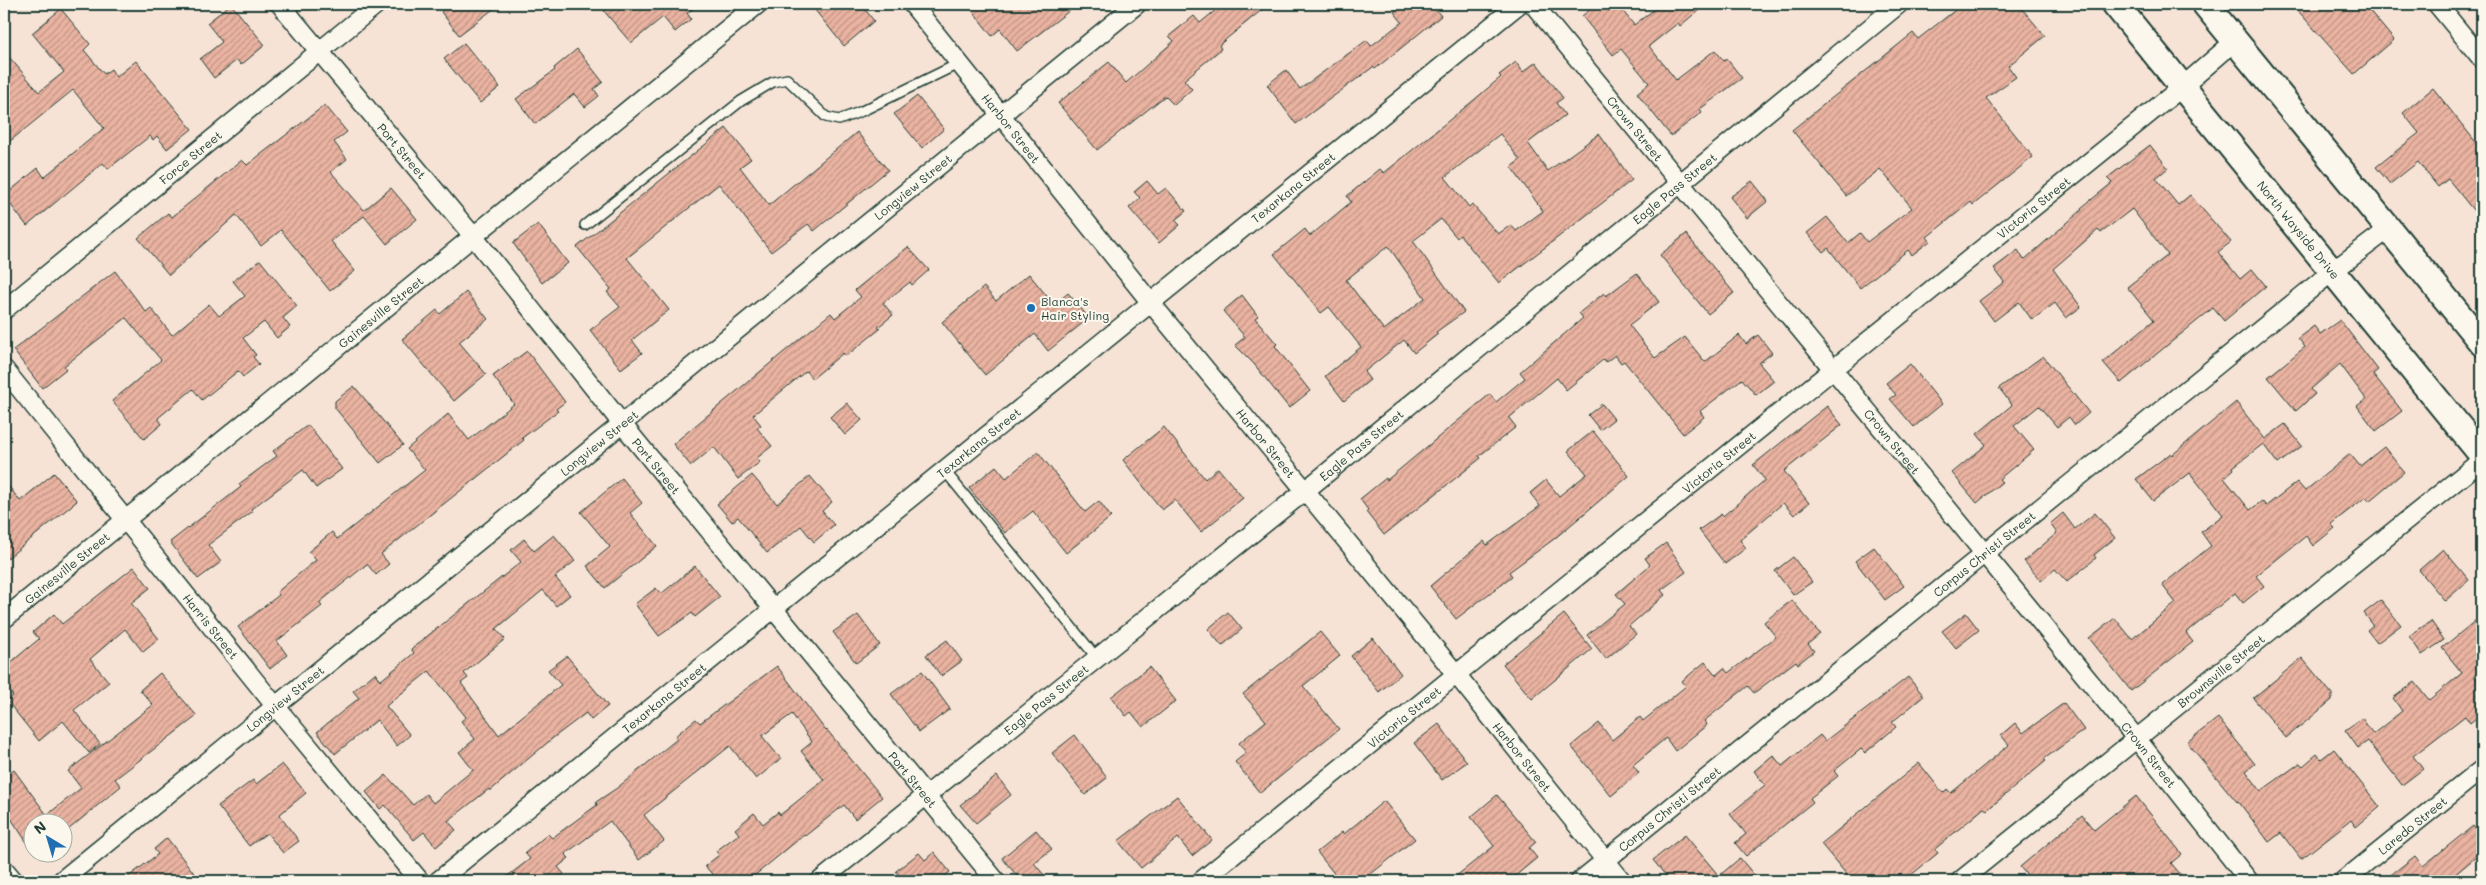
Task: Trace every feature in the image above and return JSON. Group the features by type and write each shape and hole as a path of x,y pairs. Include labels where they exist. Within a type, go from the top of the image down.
{"main road":[{"name":"North Wayside Drive","path":"2115,4 2482,455"},
{"path":"2205,4 2390,228 2482,343"}],"street":[{"name":"Port Street","path":"280,4 473,236 623,424 996,881"},
{"name":"Force Street","path":"4,310 377,4"},
{"name":"Gainesville Street","path":"4,619 758,4"},
{"name":"Harbor Street","path":"912,4 1151,303 1456,674 1622,881"},
{"name":"Longview Street","path":"61,881 1137,4"},
{"name":"Texarkana Street","path":"438,881 1519,4"},
{"name":"Crown Street","path":"1533,4 2136,738 2249,881"},
{"name":"Eagle Pass Street","path":"820,881 925,794 1306,490 1899,4"},
{"path":"2437,4 2482,59"},
{"name":"Victoria Street","path":"1201,881 1832,368 2182,87 2235,41"},
{"name":"Corpus Christi Street","path":"1580,881 1983,553 2333,271 2390,228"},
{"name":"Harris Street","path":"4,369 276,707 420,881"},
{"name":"Brownsville Street","path":"1960,881 2482,460"},
{"name":"Laredo Street","path":"2343,881 2482,769"},
{"path":"4,869 14,881"}],"lane":[{"path":"585,225 742,101 773,82 788,79 826,117 839,120 862,111 960,63"},
{"path":"945,471 1096,658"}],"building":[{"path":"231,4 265,45 241,65 237,60 214,78 200,59 222,42 207,23"},
{"path":"451,4 500,4 459,35 441,12"},
{"path":"613,4 699,4 687,13 691,19 675,32 663,17 631,43 604,11"},
{"path":"810,4 861,4 874,21 844,46"},
{"path":"967,4 1078,4 1017,51 1000,29 992,36"},
{"path":"1223,4 1269,4 1219,45 1221,49 1184,80 1192,89 1174,105 1165,96 1097,150 1058,103 1109,62 1126,83 1174,41 1169,36 1194,16 1200,23"},
{"path":"1405,4 1431,4 1441,16 1375,69 1373,67 1296,124 1267,85 1286,70 1300,89 1367,40 1371,46 1402,22 1394,12"},
{"path":"1597,4 1617,4 1634,25 1661,4 1706,4 1680,26 1678,23 1649,46 1676,80 1715,50 1724,61 1727,59 1742,78 1700,109 1702,112 1671,136 1637,93 1649,83 1621,49 1613,55 1582,16"},
{"path":"1963,4 2018,4 2045,36 2008,66 2016,77 1986,98 2033,157 1973,205 1971,202 1927,237 1930,241 1912,255 1908,250 1860,288 1828,248 1823,252 1807,233 1827,217 1848,243 1860,233 1867,242 1912,208 1880,169 1846,196 1792,130 1913,33 1918,39"},
{"path":"2292,4 2364,4 2394,40 2354,74"},
{"path":"61,9 90,44 84,50 104,74 111,69 116,77 136,61 192,129 167,149 157,136 153,140 150,136 108,169 103,163 27,226 4,196 38,168 44,177 104,128 73,90 4,146 4,51 39,92 64,72 32,33"},
{"path":"464,43 500,87 480,103 444,59"},
{"path":"577,49 603,82 594,89 599,96 585,107 574,94 535,124 516,99 555,70 554,68"},
{"path":"1516,62 1523,72 1536,62 1563,98 1556,103 1565,115 1528,143 1548,171 1599,134 1632,180 1499,283 1460,235 1457,238 1441,219 1413,241 1464,312 1436,332 1438,334 1414,353 1404,340 1364,372 1370,380 1344,401 1325,376 1361,347 1329,307 1321,313 1274,254 1305,229 1310,236 1351,202 1347,196 1380,169 1384,173 1501,77 1499,75","holes":["1500,134 1520,160 1511,167 1543,211 1516,231 1511,225 1498,234 1472,204 1469,207 1445,177","1388,246 1425,298 1384,330 1346,280"]},
{"path":"2433,88 2482,150 2482,221 2448,179 2438,187 2418,162 2390,184 2376,167 2419,133 2403,113"},
{"path":"917,96 944,129 922,148 894,114"},
{"path":"325,105 347,132 334,142 347,159 331,172 364,210 391,188 417,219 387,244 364,216 331,241 355,271 330,291 281,230 261,246 236,215 169,275 138,238 168,213 172,217 242,160 247,165"},
{"path":"726,128 751,159 740,167 769,205 857,132 888,170 814,231 808,224 771,252 719,184 627,258 669,310 632,340 642,353 621,369 590,330 620,307 607,292 611,289 577,247"},
{"path":"2150,145 2168,168 2156,178 2178,205 2190,195 2231,242 2218,252 2240,279 2252,269 2266,286 2224,321 2213,308 2121,383 2103,362 2154,320 2127,287 2168,255 2132,209 2101,233 2098,230 2053,269 2081,307 2066,318 2055,303 2032,320 2019,302 1994,321 1979,301 2004,282 1994,268 2018,250 2024,260 2082,210 2081,208 2112,183 2107,178"},
{"path":"1147,181 1158,194 1166,188 1186,211 1175,220 1180,225 1159,243 1129,208 1140,198 1134,192"},
{"path":"1752,181 1768,201 1747,218 1730,197"},
{"path":"538,224 568,263 542,283 513,243"},
{"path":"1686,234 1734,293 1708,314 1660,255"},
{"path":"908,247 929,270 912,285 910,282 883,303 893,315 878,327 880,329 846,356 843,353 812,379 806,371 753,415 761,425 757,428 772,446 757,458 760,462 738,479 714,447 691,466 673,444 831,313 835,318 861,297 855,290"},
{"path":"260,260 297,306 283,318 290,327 277,338 264,322 243,338 256,355 253,357 259,364 243,377 238,371 202,400 193,389 158,418 162,424 144,439 112,401 161,360 126,318 64,366 66,369 42,388 13,350 115,271 146,312 151,308 172,335 209,304 219,316 245,296 233,281"},
{"path":"1637,273 1659,302 1629,325 1655,358 1685,337 1705,362 1739,335 1746,344 1758,335 1772,353 1759,363 1774,381 1756,395 1742,379 1700,411 1704,417 1683,434 1624,361 1621,363 1615,355 1606,362 1604,359 1566,390 1557,378 1509,418 1516,427 1479,456 1481,458 1384,535 1366,512 1368,510 1360,499 1386,478 1387,480 1490,394 1496,402 1525,378 1520,372 1583,318 1579,313 1604,293 1606,296"},
{"path":"1029,274 1054,305 1068,293 1089,318 1048,351 1035,334 985,375 942,322 984,287 996,301"},
{"path":"466,292 488,319 459,342 486,374 454,401 402,339 437,310 440,314"},
{"path":"1242,295 1258,316 1255,318 1277,344 1275,346 1310,391 1289,408 1254,364 1235,345 1245,337 1223,311"},
{"path":"2340,320 2378,370 2373,374 2402,411 2376,431 2357,406 2366,399 2340,364 2311,389 2315,394 2296,411 2268,377 2305,347 2298,338 2314,326 2320,334"},
{"path":"527,351 565,402 556,409 558,411 522,438 524,440 381,554 389,564 376,575 367,564 319,603 322,606 277,641 287,655 270,669 238,627 279,595 277,592 316,560 308,552 332,532 337,539 425,470 407,449 448,414 469,440 514,404 493,376"},
{"path":"2043,356 2089,413 2075,425 2069,417 2057,427 2039,406 2014,426 2034,450 1999,479 2002,482 1977,503 1952,473 1986,445 1977,434 2012,405 1999,388"},
{"path":"1910,364 1942,404 1914,427 1890,399 1896,395 1886,383"},
{"path":"354,386 403,445 380,463 335,408 335,401"},
{"path":"2236,402 2265,439 2285,424 2302,446 2278,464 2263,444 2233,467 2234,469 2224,478 2250,510 2262,501 2266,506 2297,482 2305,491 2350,454 2360,466 2384,447 2404,472 2369,501 2366,497 2331,524 2335,528 2313,546 2306,536 2256,576 2264,586 2243,603 2235,593 2186,633 2193,642 2131,691 2089,638 2115,618 2132,639 2176,603 2162,585 2211,546 2201,532 2223,515 2190,473 2153,501 2136,479 2171,453 2172,455"},
{"path":"847,403 862,420 845,435 830,417"},
{"path":"1602,404 1614,419 1600,430 1588,415"},
{"path":"1827,406 1842,425 1784,471 1809,503 1794,515 1783,503 1740,540 1746,548 1725,564 1699,530 1721,514 1723,516 1765,480 1753,465"},
{"path":"308,425 342,469 316,488 303,470 251,509 253,511 208,545 221,562 198,579 170,542 241,487 239,484 277,456 273,451"},
{"path":"1164,427 1205,479 1218,468 1243,498 1201,532 1175,500 1162,510 1123,460"},
{"path":"1593,431 1629,476 1554,539 1509,572 1512,576 1456,619 1430,586 1484,541 1487,545 1540,506 1530,493 1546,480 1559,496 1587,474 1568,451"},
{"path":"1038,452 1085,512 1099,501 1111,517 1066,553 1033,511 1005,533 969,488 996,466 1006,478"},
{"path":"54,473 77,501 4,561 4,480 20,501"},
{"path":"752,475 777,504 810,476 832,502 822,511 834,525 814,542 801,526 767,553 738,517 732,522 717,504"},
{"path":"622,478 642,503 630,513 657,546 605,588 587,566 610,547 581,512"},
{"path":"2063,513 2075,529 2095,513 2115,538 2094,555 2096,558 2067,582 2055,569 2041,581 2024,561 2057,533 2050,524"},
{"path":"554,535 575,561 555,577 570,595 556,606 543,590 496,629 505,639 464,673 468,678 461,683 499,735 561,685 548,670 567,656 608,706 591,720 586,713 490,791 489,789 448,821 456,830 436,847 424,832 414,840 385,805 380,809 366,792 386,775 413,805 426,794 433,803 473,770 459,752 475,739 461,721 466,717 429,671 386,706 410,735 397,746 377,720 335,754 317,732 359,698 353,691 375,673 380,681 414,653 411,649 521,562 511,550 524,539 534,551"},
{"path":"1666,543 1686,572 1661,590 1665,595 1629,626 1636,634 1606,659 1587,635 1625,604 1616,594 1650,565 1645,558"},
{"path":"1874,547 1904,586 1885,600 1855,561"},
{"path":"2443,549 2469,580 2445,601 2419,570"},
{"path":"1793,557 1812,582 1793,595 1775,571"},
{"path":"695,566 720,597 695,617 692,613 659,636 635,604 656,588 661,594"},
{"path":"134,567 150,588 131,603 159,639 143,652 125,629 90,659 109,682 74,710 100,744 89,753 63,721 39,741 7,701 13,696 4,684 4,668 39,639 33,632 54,614 62,624"},
{"path":"1792,600 1820,634 1808,644 1814,651 1798,664 1796,661 1754,693 1748,686 1704,721 1707,725 1675,751 1666,738 1633,765 1639,773 1611,796 1571,746 1599,723 1612,740 1640,717 1643,721 1686,686 1682,681 1705,662 1716,675 1724,668 1728,673 1776,637 1764,622"},
{"path":"2381,600 2401,625 2377,643 2367,630 2373,625 2364,613"},
{"path":"1228,612 1242,629 1222,646 1208,629"},
{"path":"1966,613 1979,630 1956,648 1942,631"},
{"path":"1564,614 1592,649 1532,699 1503,664"},
{"path":"858,615 880,645 856,663 833,632"},
{"path":"2482,615 2482,669 2474,676 2482,687 2482,713 2470,723 2465,716 2413,756 2423,769 2402,785 2368,741 2358,748 2345,730 2362,718 2373,734 2402,711 2393,698 2415,682 2429,700 2462,673 2442,648"},
{"path":"2431,621 2444,640 2422,655 2409,636"},
{"path":"1320,632 1340,656 1303,686 1339,729 1260,793 1235,762 1246,753 1239,743 1266,721 1243,694"},
{"path":"1373,638 1401,674 1379,692 1351,656"},
{"path":"947,640 962,661 941,676 926,655"},
{"path":"2302,658 2332,694 2332,700 2286,738 2253,698"},
{"path":"777,666 826,731 882,797 855,819 844,805 748,881 718,881 705,866 719,855 716,851 739,834 735,829 754,813 763,824 778,812 780,815 824,780 801,751 812,742 792,714 762,736 781,759 756,779 730,746 644,815 664,841 639,860 610,821 565,854 569,858 558,867 564,874 555,881 501,881 530,859 525,853 548,834 552,838 597,805 596,802 617,788 677,739 675,736 696,719 700,723"},
{"path":"1149,667 1176,701 1143,727 1131,712 1126,716 1111,697"},
{"path":"922,671 950,709 919,732 891,694"},
{"path":"160,673 197,716 115,779 121,786 72,827 72,812 51,812 81,788 68,771 153,705 140,690"},
{"path":"1908,677 1924,696 1892,722 1896,727 1865,753 1861,749 1834,771 1838,776 1810,798 1813,802 1746,856 1735,843 1746,834 1730,814 1765,785 1754,771 1773,755 1782,766 1820,735 1825,741"},
{"path":"2064,703 2084,730 2044,759 2046,761 1987,810 1984,808 1935,849 1938,853 1904,881 1852,881 1821,844 1919,763 1943,793 1947,789 1951,793 2009,745 2001,735 2015,723 2023,733"},
{"path":"2218,718 2255,764 2246,771 2261,791 2300,763 2303,766 2317,754 2321,759 2334,749 2380,807 2356,827 2351,820 2301,859 2281,833 2269,842 2238,801 2187,742"},
{"path":"1439,724 1467,762 1442,780 1414,743"},
{"path":"1075,735 1107,778 1085,795 1052,753"},
{"path":"282,764 306,793 279,815 299,841 283,853 267,833 249,846 218,806 253,780 256,784"},
{"path":"14,770 45,812 22,812 22,835 4,808 4,778"},
{"path":"997,776 1011,795 976,823 960,805"},
{"path":"1497,795 1536,842 1529,848 1537,858 1509,881 1450,881 1494,846 1471,817"},
{"path":"1177,796 1212,840 1192,856 1178,838 1141,868 1118,841"},
{"path":"2136,796 2182,854 2171,863 2186,881 2032,881 2020,867 2082,815 2094,830"},
{"path":"1384,801 1415,839 1362,881 1340,881 1317,852 1342,832 1344,834"},
{"path":"2473,826 2482,837 2482,852 2447,881 2383,881 2415,856 2423,866"},
{"path":"1036,830 1052,849 1034,863 1049,881 1028,881 1021,874 1018,877 1002,858"},
{"path":"1685,835 1719,876 1740,858 1759,881 1670,881 1653,860"},
{"path":"167,838 200,881 123,881 158,854 154,849"},
{"path":"934,852 950,872 938,881 904,881 896,871 919,853 925,860"}],"place":[{"name":"Blanca's Hair Styling","path":"1031,308"}]}
